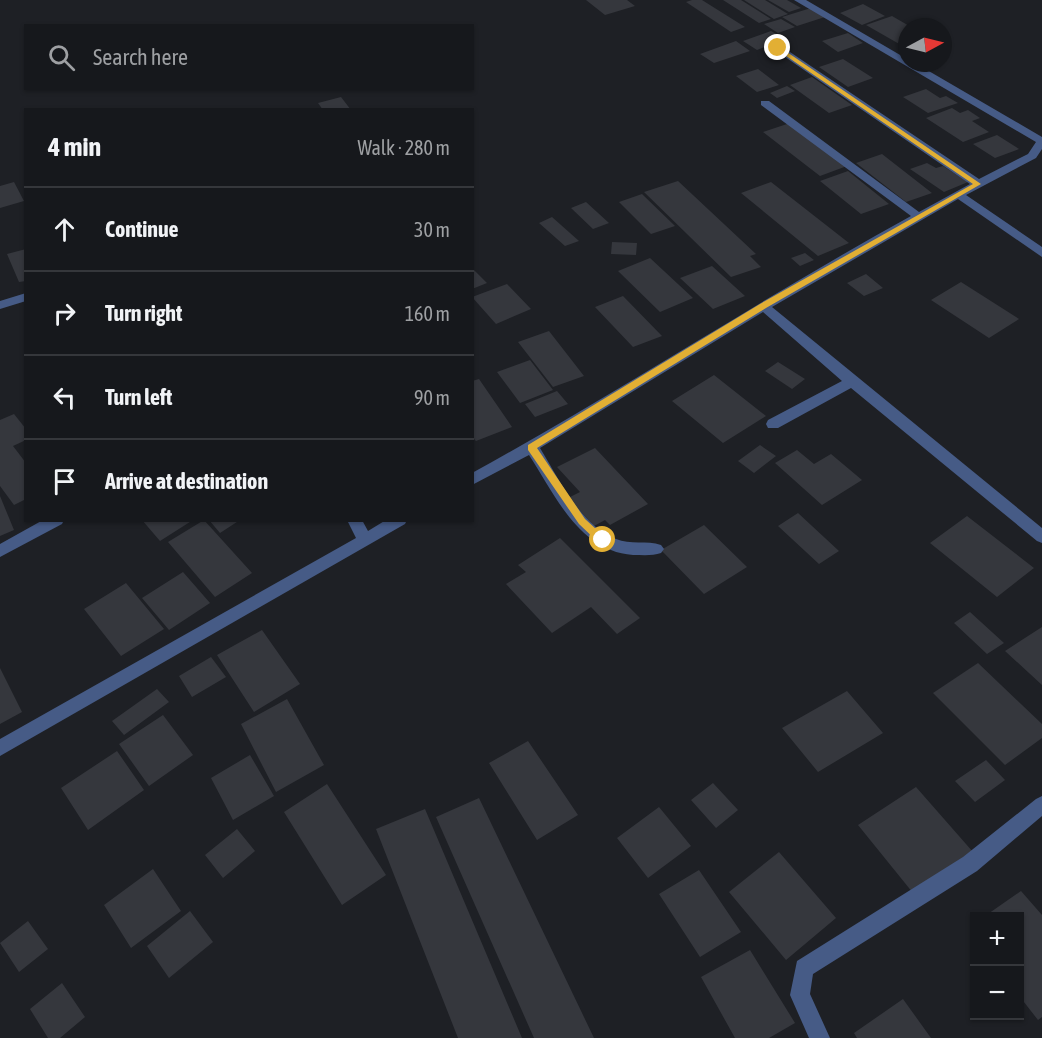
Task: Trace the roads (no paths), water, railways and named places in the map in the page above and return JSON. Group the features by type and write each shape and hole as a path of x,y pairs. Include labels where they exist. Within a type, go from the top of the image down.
{"street":[{"path":"799,0 898,58"},
{"path":"778,48 978,184"},
{"path":"474,479 532,447 763,306 978,184 1032,156 1042,141 923,72"},
{"path":"765,103 919,217"},
{"path":"959,195 1042,253"},
{"path":"0,305 24,298"},
{"path":"763,306 1042,537"},
{"path":"773,424 852,382"},
{"path":"532,447 582,522 603,540 621,547 656,549"},
{"path":"0,551 53,522"},
{"path":"355,522 365,540"},
{"path":"0,748 396,522"},
{"path":"820,1038 800,995 804,968 970,864 1042,805"}]}
